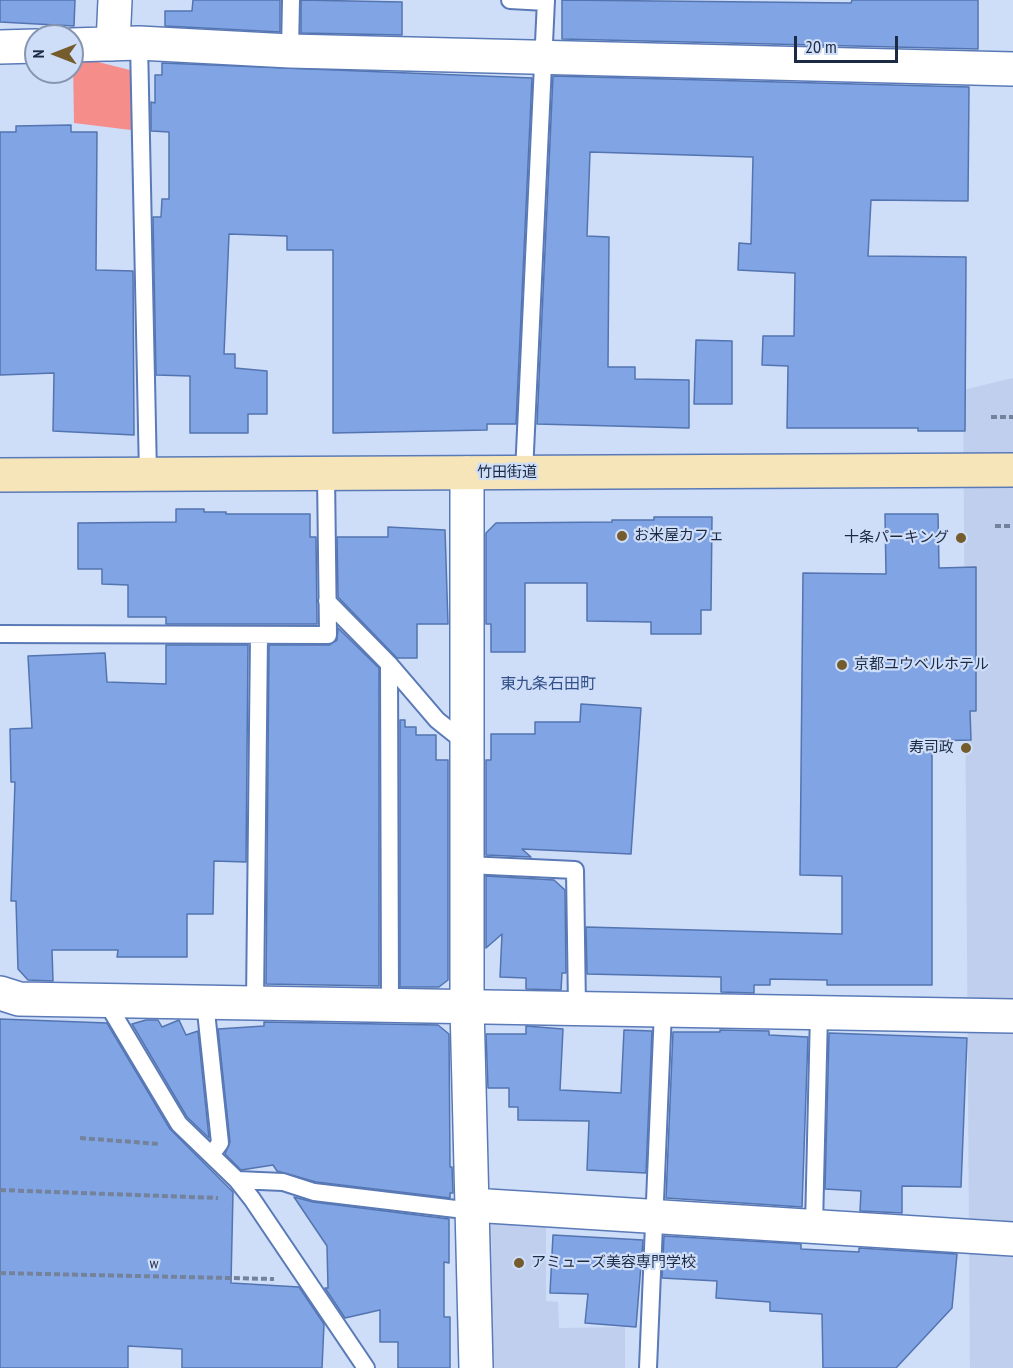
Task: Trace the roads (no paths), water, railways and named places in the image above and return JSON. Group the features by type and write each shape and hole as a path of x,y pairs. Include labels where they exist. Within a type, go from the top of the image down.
{"main road":[{"name":"竹田街道","path":"0,475 1013,470"}],"street":[{"path":"115,0 126,44"},
{"path":"84,45 126,44 290,51 1013,69"},
{"path":"0,47 24,46"},
{"path":"467,473 467,1006 476,1368"},
{"path":"0,993 19,999 1013,1016"},
{"path":"472,1205 1013,1239"}],"lane":[{"path":"290,51 291,0"},
{"path":"510,0 546,1 524,473"},
{"path":"126,44 148,475"},
{"path":"0,634 328,635 326,474"},
{"path":"327,601 389,664 437,720 467,744"},
{"path":"255,1003 259,635"},
{"path":"389,664 390,1005"},
{"path":"467,865 575,870 577,1008"},
{"path":"105,1000 179,1124 237,1180 252,1199 366,1368"},
{"path":"205,1002 220,1143 207,1151"},
{"path":"648,1368 663,1010"},
{"path":"814,1226 819,1013"},
{"path":"237,1180 283,1182 314,1191 456,1209 472,1205"}],"place":[{"name":"お米屋カフェ","path":"622,536"},
{"name":"十条パーキング","path":"961,538"},
{"name":"京都ユウベルホテル","path":"842,665"},
{"name":"寿司政","path":"966,748"},
{"name":"アミューズ美容専門学校","path":"519,1263"}],"district":[{"name":"東九条石田町","path":"548,684"}]}
